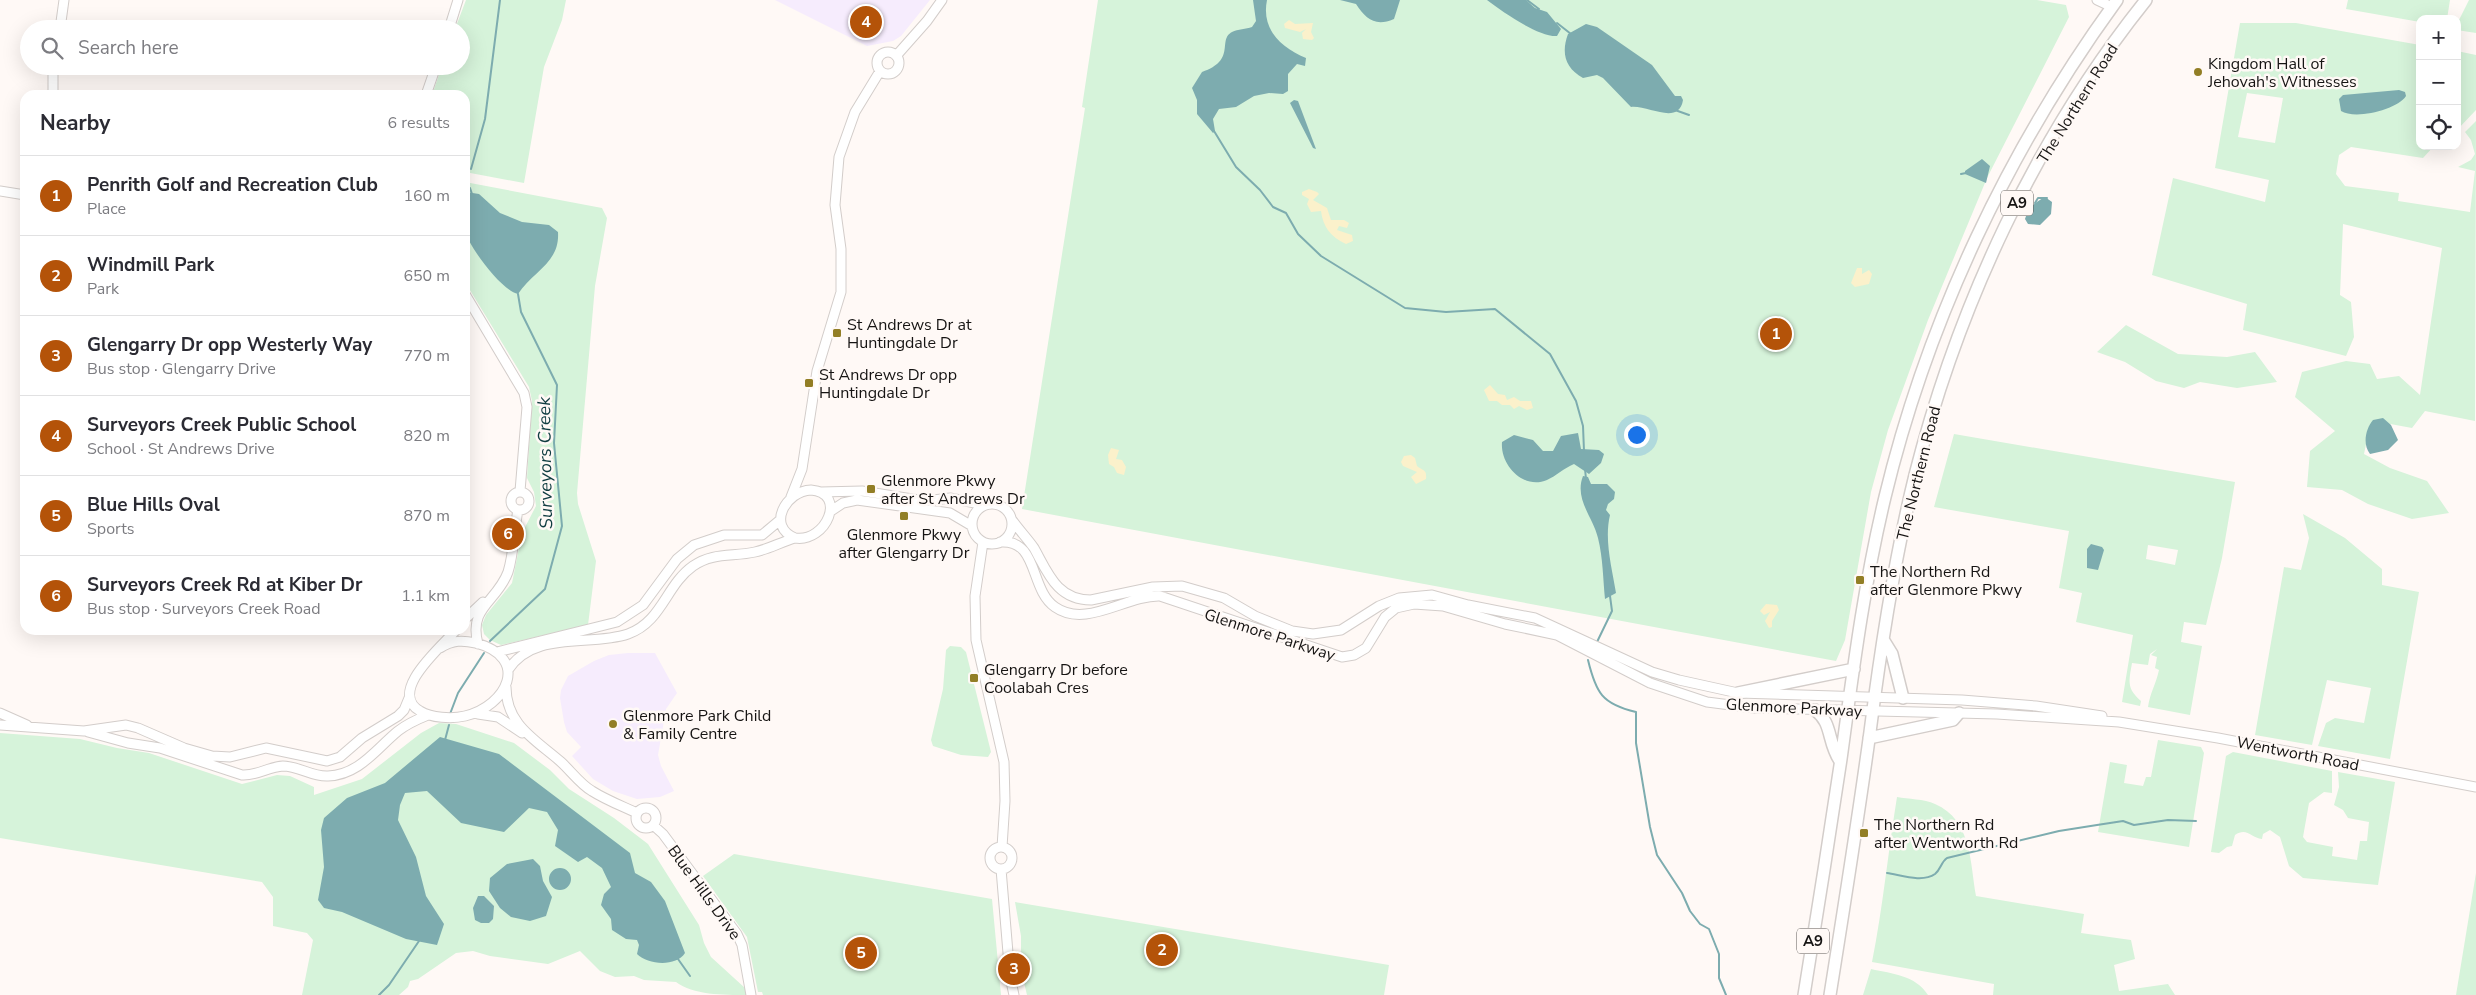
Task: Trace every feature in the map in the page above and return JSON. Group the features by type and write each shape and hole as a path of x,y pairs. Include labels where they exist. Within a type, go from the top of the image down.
{"highway":[{"name":"The Northern Road","path":"1830,995 1892,582 1914,482 1931,418 1962,326 2017,203 2045,152 2096,68 2146,0"},
{"name":"The Northern Road","path":"1804,995 1865,594 1885,497 1904,428 1943,315 1981,228 2025,143 2076,58 2114,4"},
{"path":"1884,640 1892,654 1903,698"},
{"path":"1738,693 1854,669"},
{"path":"1815,710 1825,718 1832,750 1840,761"},
{"path":"1869,738 1953,720 1959,713"}],"main road":[{"path":"61,20 64,0"},
{"path":"452,20 458,0"},
{"path":"896,56 927,22 942,0"},
{"path":"2097,0 2114,4"},
{"path":"890,53 896,56 899,63 895,72 889,74 880,71 877,63 881,55 890,53"},
{"path":"497,652 617,622 643,605 677,559 694,545 724,535 762,536 780,520 783,509 791,498 802,469 816,377 841,292 841,249 835,205 838,162 844,138 855,112 880,71"},
{"path":"53,90 54,75"},
{"path":"428,90 433,75"},
{"path":"0,191 20,194"},
{"path":"470,302 524,393 527,407 520,491"},
{"path":"802,469 805,481 828,499 831,511"},
{"path":"520,491 526,494 529,502 524,509 518,510 513,508 510,500 514,493 520,491"},
{"path":"791,498 804,491 862,491 925,501 950,498 985,505 992,504 1003,507 1012,520 1011,531 1000,542 983,542 976,535 972,526 974,515 985,505"},
{"path":"531,738 513,716 507,701 508,670 518,657 535,648 614,638 635,631 658,613 675,584 685,572 705,560 727,554 754,552 795,538 806,538 815,534 824,525 831,511 843,503 857,500 950,514 972,526"},
{"path":"478,644 475,632 476,620 498,588 509,567 518,510"},
{"path":"780,520 786,533 795,538"},
{"name":"Glenmore Parkway","path":"1012,520 1031,544 1054,584 1070,596 1091,600 1153,587 1177,586 1224,598 1250,613 1298,633 1328,633 1346,628 1392,600 1405,596 1424,595 1440,597 1475,607 1522,615 1548,623 1650,683 1695,699 1745,708 1872,711"},
{"path":"983,542 975,596 976,640 1001,744 1005,772 1002,847"},
{"name":"Glenmore Parkway","path":"1000,542 1013,542 1024,548 1046,597 1055,607 1066,612 1087,614 1148,597 1160,596 1334,656 1350,657 1369,645 1392,610 1404,605 1418,604 1449,607 1505,624 1550,632 1583,644"},
{"path":"470,614 498,588"},
{"path":"1268,632 1272,623"},
{"path":"84,731 126,725 154,734 184,748 212,756 230,757 266,748 327,761 340,757 362,738 398,716 404,710 409,698 412,681 452,635"},
{"path":"440,648 456,640 478,644 497,652 502,657 508,670"},
{"name":"Glenmore Parkway","path":"1604,655 1679,680 1738,693 1874,698"},
{"path":"473,714 493,704 506,687"},
{"path":"409,698 415,708 428,715 451,718 473,714 492,715 531,738 559,760 591,791 638,813"},
{"name":"Wentworth Road","path":"1874,698 1962,700 2036,706 2104,716 2119,722"},
{"name":"Wentworth Road","path":"1872,711 1959,713 2119,722 2218,738 2476,787"},
{"path":"0,713 34,727"},
{"path":"0,725 84,731 128,743 160,748 242,775 256,774 276,767 286,766 328,776 350,770 366,761 400,730 428,715"},
{"path":"643,808 653,810 656,816 653,825 641,826 636,819 638,813 643,808"},
{"name":"Blue Hills Drive","path":"653,825 663,834 737,934 742,944 752,995"},
{"path":"1002,847 1008,850 1012,856 1009,865 1001,869 994,867 990,858 992,851 1002,847"},
{"path":"1001,869 1010,978 1014,995"}],"shaded area":[{"path":"775,0 930,0 901,36 893,41 867,46"},
{"name":"Glenmore Park Child & Family Centre","path":"655,653 677,693 666,709 658,755 661,766 674,791 660,797 637,799 613,791 593,779 572,756 581,747 567,732 564,722 560,698 561,690 568,676 609,655"}],"green space":[{"path":"466,0 566,0 562,20 544,67 524,183 470,173 470,90 434,90 439,75 470,75 470,20 458,20"},
{"path":"1098,0 2037,0 2066,5 2069,17 1987,178 1928,320 1888,430 1871,492 1845,640 1836,661 1022,509 1085,108 1082,107"},
{"path":"2348,0 2450,0 2448,15 2416,15 2416,21 2346,9"},
{"path":"2469,0 2476,0 2476,33 2461,31 2461,16"},
{"path":"2240,23 2296,23 2416,44 2416,150 2430,150 2423,158 2351,147 2339,155 2336,174 2345,186 2399,193 2398,201 2470,212 2475,171 2458,167 2471,160 2475,154 2471,140 2465,132 2476,121 2475,421 2425,411 2412,428 2385,423 2370,425 2364,454 2390,468 2427,481 2449,513 2412,519 2368,504 2342,490 2307,487 2310,451 2335,431 2295,397 2302,372 2346,361 2370,364 2377,379 2399,376 2420,395 2442,248 2343,224 2340,295 2351,302 2354,337 2346,356 2243,330 2247,304 2152,275 2173,178 2265,202 2269,180 2215,168","holes":["2247,93 2283,98 2275,143 2238,137"]},
{"path":"2461,52 2476,55 2476,110 2461,126"},
{"path":"470,183 602,208 607,218 595,286 577,493 578,504 596,561 588,625 501,645 490,640 484,634 482,625 486,615 512,583 522,533 536,506 534,492 527,478 532,401 529,387 470,290"},
{"path":"2126,325 2178,354 2227,357 2255,352 2277,382 2237,388 2200,382 2184,388 2156,381 2125,362 2097,352"},
{"path":"1954,434 2235,482 2222,558 2206,625 2184,622 2181,642 2202,646 2190,715 2148,707 2159,670 2155,668 2157,657 2151,655 2157,649 2150,654 2148,665 2132,663 2130,684 2133,692 2141,701 2140,706 2122,702 2133,635 2076,622 2082,593 2059,588 2069,531 1934,507","holes":["2148,545 2178,550 2175,565 2146,559"]},
{"path":"2303,514 2345,538 2382,569 2382,585 2419,592 2390,759 2318,746 2326,723 2335,718 2364,723 2371,688 2327,680 2312,745 2255,735 2284,567 2301,570 2309,538"},
{"path":"950,646 961,647 966,652 991,752 988,757 961,755 933,746 931,740 943,689 946,650"},
{"path":"439,723 456,724 514,743 550,770 569,789 614,818 648,844 699,925 704,943 711,957 745,988 747,995 700,992 691,990 676,982 644,980 634,976 615,977 600,971 580,951 548,964 490,956 473,951 456,953 418,979 410,981 408,987 399,995 302,995 313,940 307,933 273,926 273,897 262,882 0,838 0,733 80,739 149,753 242,784 277,775 290,776 314,787 314,795 362,779 421,733"},
{"path":"2158,740 2201,747 2204,753 2189,847 2098,832 2110,762 2127,765 2124,783 2143,786 2146,777 2151,777"},
{"path":"2233,752 2332,771 2332,793 2324,792 2309,803 2303,837 2307,842 2333,847 2332,856 2357,860 2360,841 2367,841 2369,822 2348,818 2343,810 2334,805 2339,787 2338,772 2395,782 2378,885 2303,878 2289,866 2280,837 2270,830 2263,834 2262,839 2246,832 2239,833 2235,835 2232,846 2219,853 2211,852 2226,756"},
{"path":"1897,797 1931,802 1947,811 1956,820 1963,831 1967,844 1976,896 2084,914 2081,933 2131,940 2135,959 2114,965 2119,991 2168,984 2175,995 1993,995 1994,984 1872,962"},
{"path":"734,854 992,899 1001,995 763,995 762,992 758,992 747,937 703,876"},
{"path":"2476,873 2476,995 2456,995"},
{"path":"1015,902 1389,965 1384,995 1027,995 1021,970 1021,936"},
{"path":"1871,969 1910,979 1923,988 1928,995 1863,995"}],"sand":[{"path":"1289,20 1295,24 1313,23 1311,32 1314,38 1312,40 1303,39 1302,33 1306,29 1300,32 1285,28 1284,24"},
{"path":"1309,189 1319,194 1313,200 1327,208 1331,220 1344,220 1349,223 1347,228 1339,226 1337,230 1352,235 1353,241 1346,244 1336,238 1326,227 1321,211 1311,212 1307,204 1309,199 1302,195 1302,192"},
{"path":"1857,268 1862,268 1862,274 1869,270 1872,274 1869,284 1855,287 1851,283"},
{"path":"1490,385 1498,394 1505,395 1507,400 1514,397 1520,401 1531,401 1533,408 1527,410 1519,406 1514,409 1510,405 1489,401 1484,390"},
{"path":"1111,448 1119,450 1116,459 1122,460 1126,467 1124,475 1117,473 1114,467 1109,464 1108,455"},
{"path":"1411,455 1415,458 1417,466 1426,473 1426,479 1416,484 1411,477 1417,472 1403,466 1401,462 1404,456"},
{"path":"1766,604 1777,605 1779,610 1772,621 1772,627 1769,628 1765,621 1770,612 1764,615 1760,611"}],"water":[{"path":"1253,0 1267,0 1266,11 1270,29 1281,43 1306,58 1305,66 1297,64 1288,74 1288,91 1283,94 1269,93 1254,96 1236,107 1219,109 1213,119 1215,131 1213,133 1197,114 1197,100 1192,88 1202,72 1219,62 1225,51 1228,36 1234,31 1252,27 1256,21"},
{"path":"1340,0 1400,0 1394,19 1376,22 1363,14 1356,4"},
{"path":"1487,0 1526,0 1535,8 1547,12 1561,29 1557,36 1540,32 1521,23"},
{"path":"1586,24 1597,27 1652,65 1675,96 1681,96 1683,100 1680,108 1676,112 1669,113 1631,107 1603,78 1597,75 1583,78 1572,70 1568,65 1565,54 1568,34"},
{"path":"2399,90 2405,92 2406,96 2394,106 2365,114 2347,114 2341,111 2339,99 2343,95"},
{"path":"1294,100 1298,101 1316,149 1313,148 1290,103"},
{"path":"1982,159 1990,166 1986,183 1965,174 1965,171"},
{"path":"470,193 479,194 500,213 522,222 549,225 558,232 555,252 518,294 511,291 495,277 470,242"},
{"path":"2045,197 2052,202 2051,214 2040,225 2028,224 2025,219 2028,211 2035,203"},
{"path":"2383,418 2391,425 2398,440 2388,450 2370,454 2366,446 2368,427 2373,420"},
{"path":"1578,433 1581,449 1599,450 1604,454 1601,463 1589,474 1574,464 1547,480 1530,482 1509,467 1502,451 1502,442 1514,435 1533,440 1543,451 1553,451 1561,436"},
{"path":"1583,476 1588,477 1591,484 1607,484 1615,492 1614,499 1608,504 1606,510 1610,515 1608,544 1616,593 1605,599 1598,538 1582,500 1581,484"},
{"path":"2091,544 2102,547 2104,550 2098,570 2087,568 2087,549"},
{"path":"440,737 499,754 630,853 635,873 651,882 665,901 685,953 681,958 662,963 642,958 637,954 639,945 637,940 626,939 612,930 611,919 601,905 604,894 611,887 602,868 587,857 578,862 555,846 558,830 547,812 529,808 504,832 461,823 427,791 405,793 400,805 398,820 416,857 426,896 444,924 437,945 406,939 342,912 324,908 318,900 324,867 321,830 324,818 347,798 385,783"},
{"path":"533,859 540,866 543,881 552,897 546,916 530,921 511,917 500,908 489,891 490,878 507,864"},
{"path":"560,868 568,871 571,879 568,887 560,890 552,887 549,879 552,871"},
{"path":"478,896 484,896 494,906 493,919 489,923 481,923 475,920 473,908"}],"waterway":[{"name":"Surveyors Creek","path":"471,169 485,119 500,0"},
{"path":"1527,0 1539,9"},
{"path":"1557,23 1571,34"},
{"path":"1675,110 1689,115"},
{"path":"1214,131 1236,167 1260,190 1273,207 1286,213 1298,234 1321,256 1405,308 1446,312 1495,309 1550,354 1576,401 1583,426 1584,451"},
{"path":"1961,174 1966,173"},
{"name":"Surveyors Creek","path":"470,188 472,194"},
{"path":"2035,203 2038,198 2047,198"},
{"name":"Surveyors Creek","path":"490,641 545,589 562,526 554,443 557,385 521,312 518,294"},
{"path":"1585,469 1586,479"},
{"path":"1597,642 1612,611 1610,596"},
{"name":"Surveyors Creek","path":"450,714 458,693 484,653"},
{"path":"1588,660 1594,681 1602,695 1615,705 1636,712 1636,743 1650,827 1657,855 1682,893 1690,911 1700,924 1709,929 1719,954 1719,978 1726,995"},
{"name":"Surveyors Creek","path":"445,740 449,725"},
{"path":"1887,873 1911,878 1930,877 1937,872 1943,861 1947,858 2059,831 2123,821 2134,825 2168,820 2196,821"},
{"name":"Surveyors Creek","path":"379,995 389,985 419,941"},
{"path":"678,959 690,976"}],"place":[{"name":"Surveyors Creek Public School","path":"866,22"},
{"name":"Kingdom Hall of Jehovah's Witnesses","path":"2198,72"},
{"name":"St Andrews Dr at Huntingdale Dr","path":"837,333"},
{"name":"Penrith Golf and Recreation Club","path":"1776,334"},
{"name":"St Andrews Dr opp Huntingdale Dr","path":"809,383"},
{"name":"Glenmore Pkwy after St Andrews Dr","path":"871,489"},
{"name":"Glenmore Pkwy after Glengarry Dr","path":"904,516"},
{"name":"Surveyors Creek Rd at Kiber Dr","path":"508,534"},
{"name":"The Northern Rd after Glenmore Pkwy","path":"1860,580"},
{"name":"Glengarry Dr before Coolabah Cres","path":"974,678"},
{"name":"Glenmore Park Child & Family Centre","path":"613,724"},
{"name":"The Northern Rd after Wentworth Rd","path":"1864,833"},
{"name":"Windmill Park","path":"1162,950"},
{"name":"Blue Hills Oval","path":"861,953"},
{"name":"Glengarry Dr opp Westerly Way","path":"1014,969"}]}
